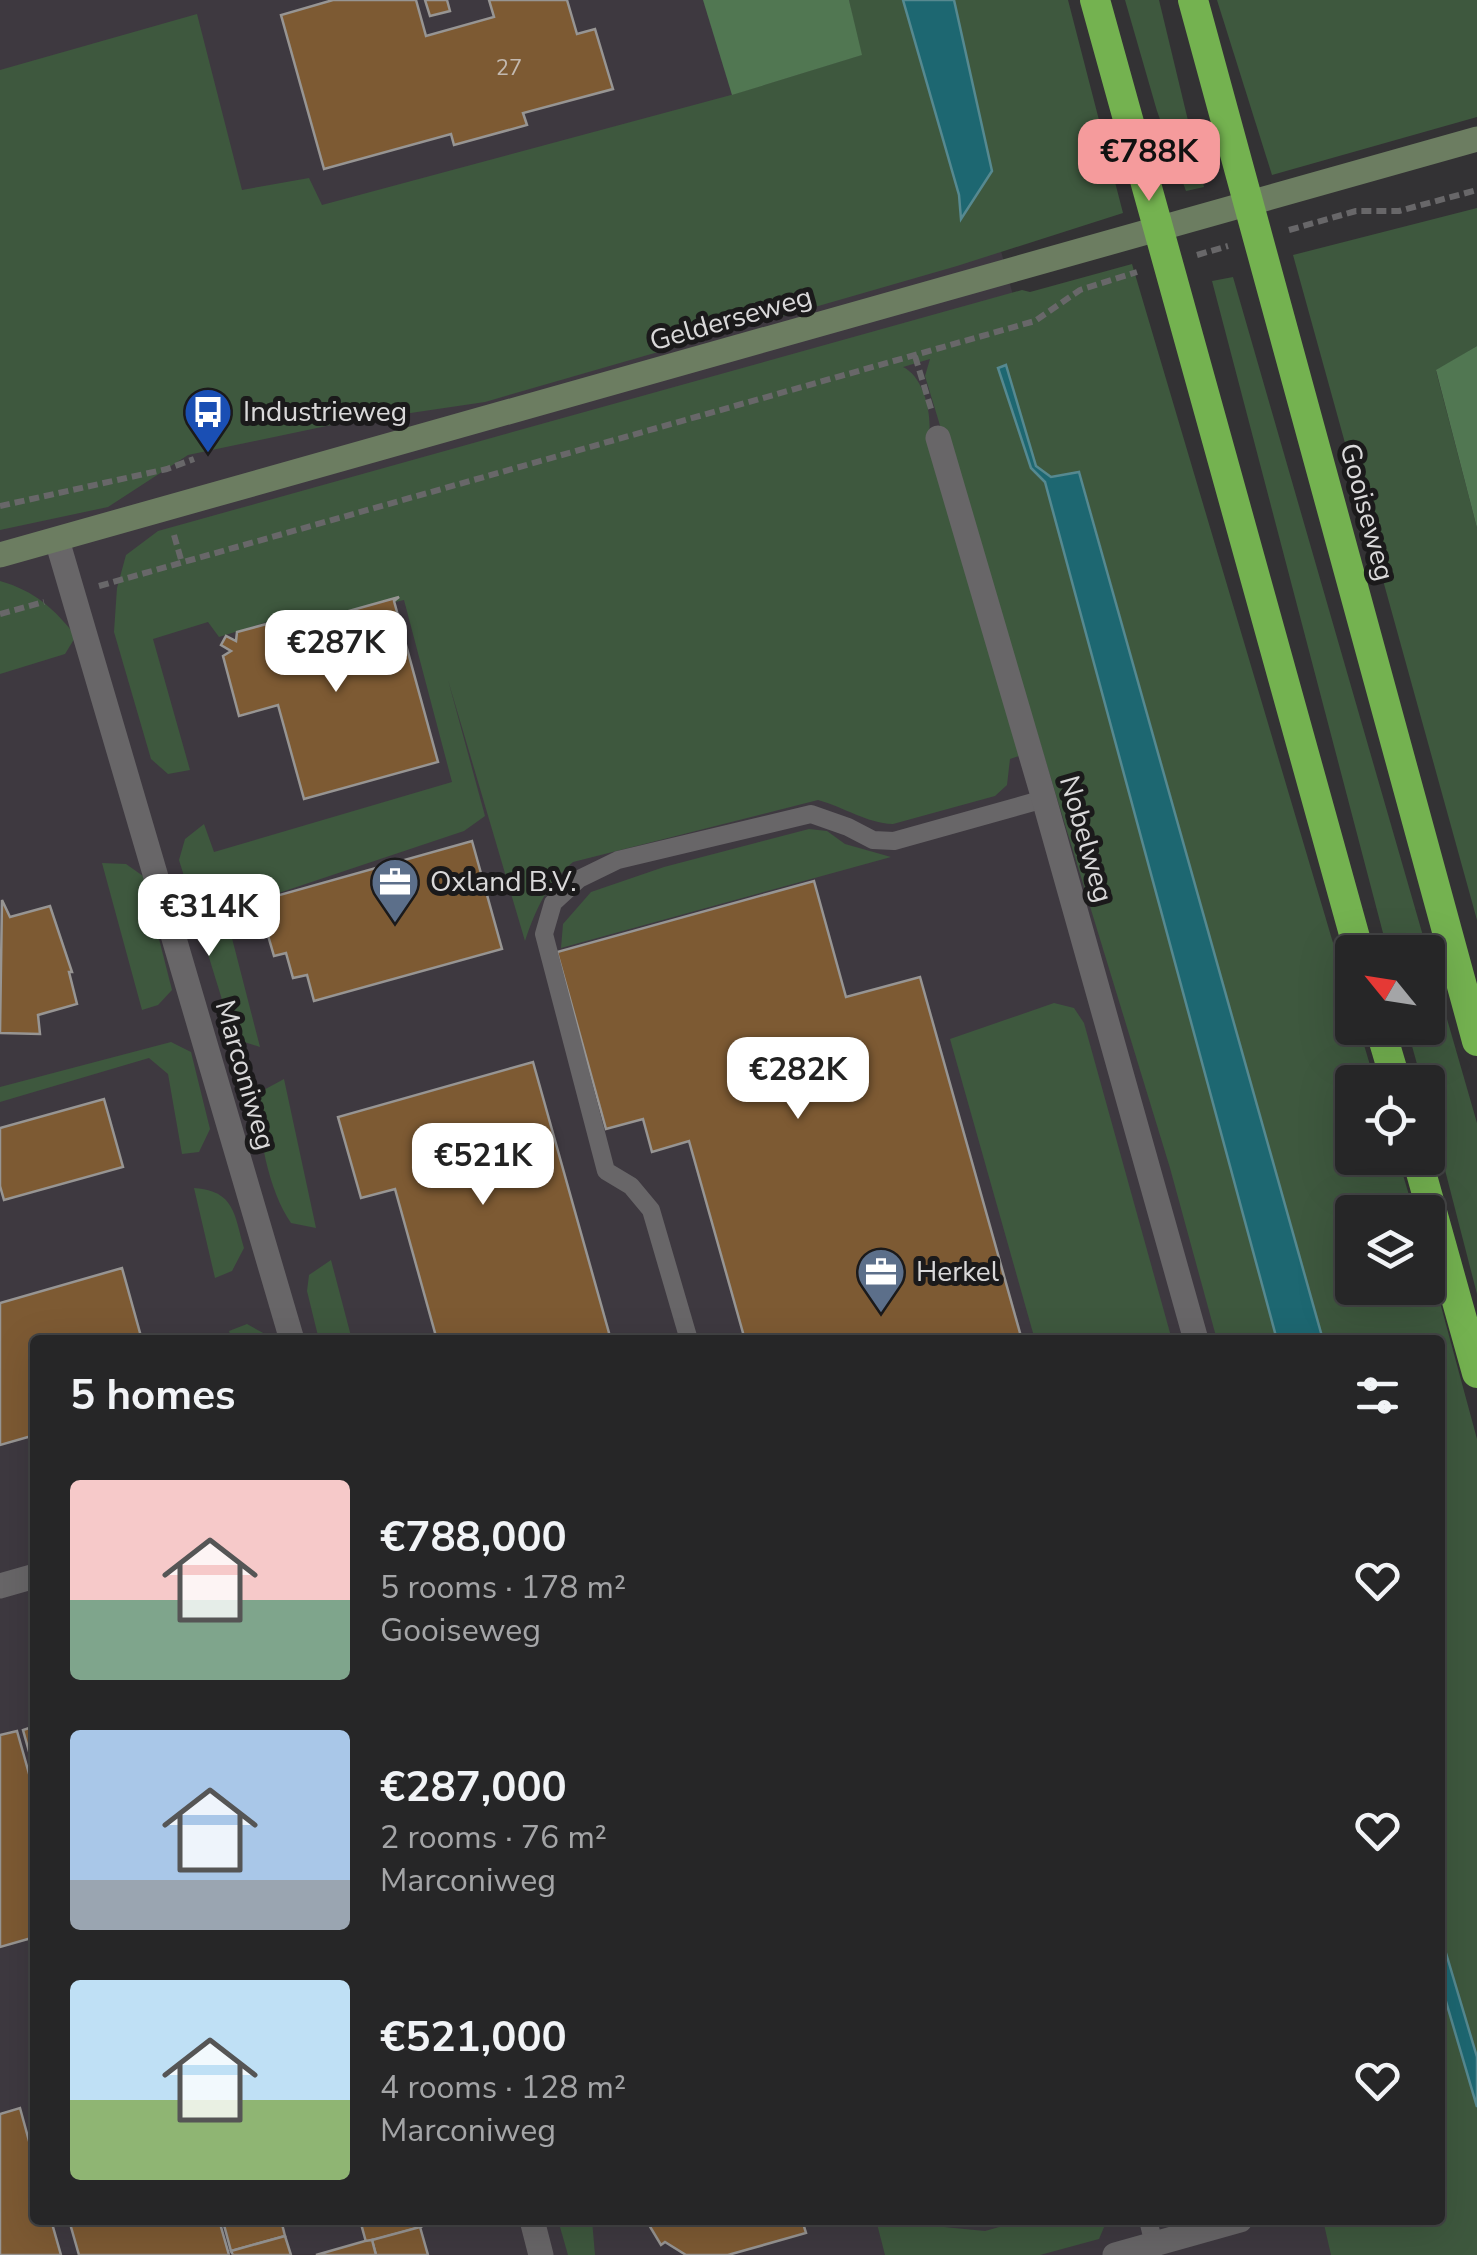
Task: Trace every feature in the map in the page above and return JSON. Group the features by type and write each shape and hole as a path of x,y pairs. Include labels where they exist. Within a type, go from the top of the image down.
{"highway":[{"path":"1095,0 1355,935"},
{"name":"Gooiseweg","path":"1193,0 1477,1041"},
{"path":"1422,1175 1477,1373"}],"street":[{"name":"Gelderseweg","path":"0,555 1477,139"},
{"name":"Nobelweg","path":"938,438 1195,1335"},
{"name":"Marconiweg","path":"57,540 291,1335"},
{"path":"0,1586 30,1577"},
{"path":"533,2225 541,2255"},
{"path":"1115,2255 1151,2232 1203,2225"}],"lane":[{"path":"688,1335 651,1210 631,1186 606,1172 544,934 553,902 579,878 618,860 811,814 848,826 873,840 894,841 1044,800"}],"path":[{"path":"915,356 938,438"},
{"path":"0,614 853,372"},
{"path":"0,506 167,469 194,459"},
{"path":"173,530 182,563"}],"shaded area":[{"path":"0,0 933,0 1295,1335 30,1335 30,2225 1445,2225 1445,1896 1477,2015 1477,2255 0,2255"}],"green space":[{"path":"703,0 849,0 862,55 732,95"},
{"path":"849,0 903,0 962,217 992,171 954,0 1068,0 1123,213 957,266 485,402 336,424 188,455 108,507 0,530 0,70 197,14 242,190 309,178 322,205 731,95 861,55"},
{"path":"1125,0 1159,0 1204,187 1186,191 1157,111"},
{"path":"1217,0 1477,0 1477,117 1272,175"},
{"path":"1477,208 1477,346 1436,371 1477,528 1477,920 1293,255"},
{"path":"1132,264 1335,950 1335,1045 1364,1045 1370,1065 1335,1065 1335,1175 1403,1175 1409,1195 1335,1195 1335,1305 1441,1305 1477,1439 1477,2057 1445,1950 1445,1335 1322,1335 1080,472 1051,477 1036,466 1006,366 999,369 1031,468 1045,482 1276,1335 1216,1335 1170,1168 925,376 930,359 903,367 916,379 925,397 929,435 1019,756 1010,759 1007,785 995,796 893,824 818,800 573,862 543,898 525,941 448,680 485,816 464,831 225,911 260,1047 241,1041 232,1032 179,860 185,839 204,824 214,852 452,782 404,600 308,622 296,613 219,637 208,622 153,639 190,770 168,774 151,759 114,632 117,588 126,555 158,531 1022,290 1030,292"},
{"path":"1233,277 1423,935 1384,935 1212,281"},
{"path":"1477,346 1477,528 1436,370"},
{"path":"0,581 33,595 68,626 76,636 65,654 0,674"},
{"path":"809,829 827,831 845,844 891,857 561,948 563,924 591,892 664,867"},
{"path":"102,863 126,864 143,876 172,990 158,1005 142,1010"},
{"path":"1054,1003 1074,1008 1084,1023 1171,1335 1034,1335 950,1039"},
{"path":"1445,1012 1477,1123 1477,1294 1445,1170 1445,1065 1417,1065 1412,1045 1445,1045"},
{"path":"171,1042 191,1052 210,1129 199,1152 182,1154 168,1074 149,1058 0,1102 0,1087"},
{"path":"284,1079 316,1228 291,1223 276,1195 266,1160 260,1092"},
{"path":"194,1188 218,1194 231,1206 244,1248 232,1271 215,1278"},
{"path":"331,1260 351,1335 318,1335 307,1291 309,1275"},
{"path":"247,1324 265,1335 230,1335 229,1331"},
{"path":"1445,1998 1477,2107 1477,2255 1331,2255 1324,2225 1445,2225"},
{"path":"559,2225 592,2225 595,2255 568,2255"},
{"path":"877,2225 939,2225 985,2231 1006,2225 1105,2225 1099,2239 1040,2255 885,2255"}],"water":[{"path":"903,0 954,0 992,171 961,219 959,195"},
{"path":"1006,365 1036,466 1051,477 1079,472 1322,1335 1276,1335 1045,482 1031,468 998,368"},
{"path":"1445,1950 1477,2057 1477,2107 1445,1998"}],"building":[{"path":"333,0 416,0 426,36 494,17 489,0 567,0 577,34 595,29 613,89 523,113 527,125 454,145 451,134 324,169 281,15"},
{"path":"425,0 447,0 450,11 430,16"},
{"path":"399,597 394,601 438,762 304,799 278,705 239,716 223,656 231,651 221,645 226,636 236,641 237,632 296,616 299,625"},
{"path":"472,841 502,949 314,1001 307,975 293,978 286,953 274,956 258,901"},
{"path":"814,881 846,997 920,977 1021,1335 744,1335 689,1141 652,1152 643,1119 606,1129 557,952"},
{"path":"2,900 10,917 50,906 72,972 77,1004 38,1015 40,1034 0,1033"},
{"path":"533,1062 610,1335 436,1335 395,1189 361,1198 338,1117"},
{"path":"104,1099 123,1167 4,1200 0,1186 0,1128"},
{"path":"122,1268 141,1335 30,1335 30,1436 0,1445 0,1303"},
{"path":"30,1728 30,1755 23,1730"},
{"path":"17,1731 30,1777 30,1938 0,1947 0,1735"},
{"path":"20,2108 30,2145 30,2225 52,2225 61,2255 0,2255 0,2114"},
{"path":"70,2225 220,2225 229,2255 79,2255"},
{"path":"224,2225 282,2225 285,2236 231,2251"},
{"path":"361,2225 421,2227 366,2242"},
{"path":"649,2225 804,2225 806,2233 728,2255 686,2255 665,2242 661,2245"},
{"path":"420,2227 428,2255 376,2255 372,2240"},
{"path":"285,2236 291,2255 233,2255 231,2251"},
{"path":"372,2240 376,2255 316,2255 365,2241"}],"place":[{"name":"Industrieweg","path":"208,454"},
{"name":"Oxland B.V.","path":"395,924"},
{"name":"Herkel","path":"881,1314"}]}
